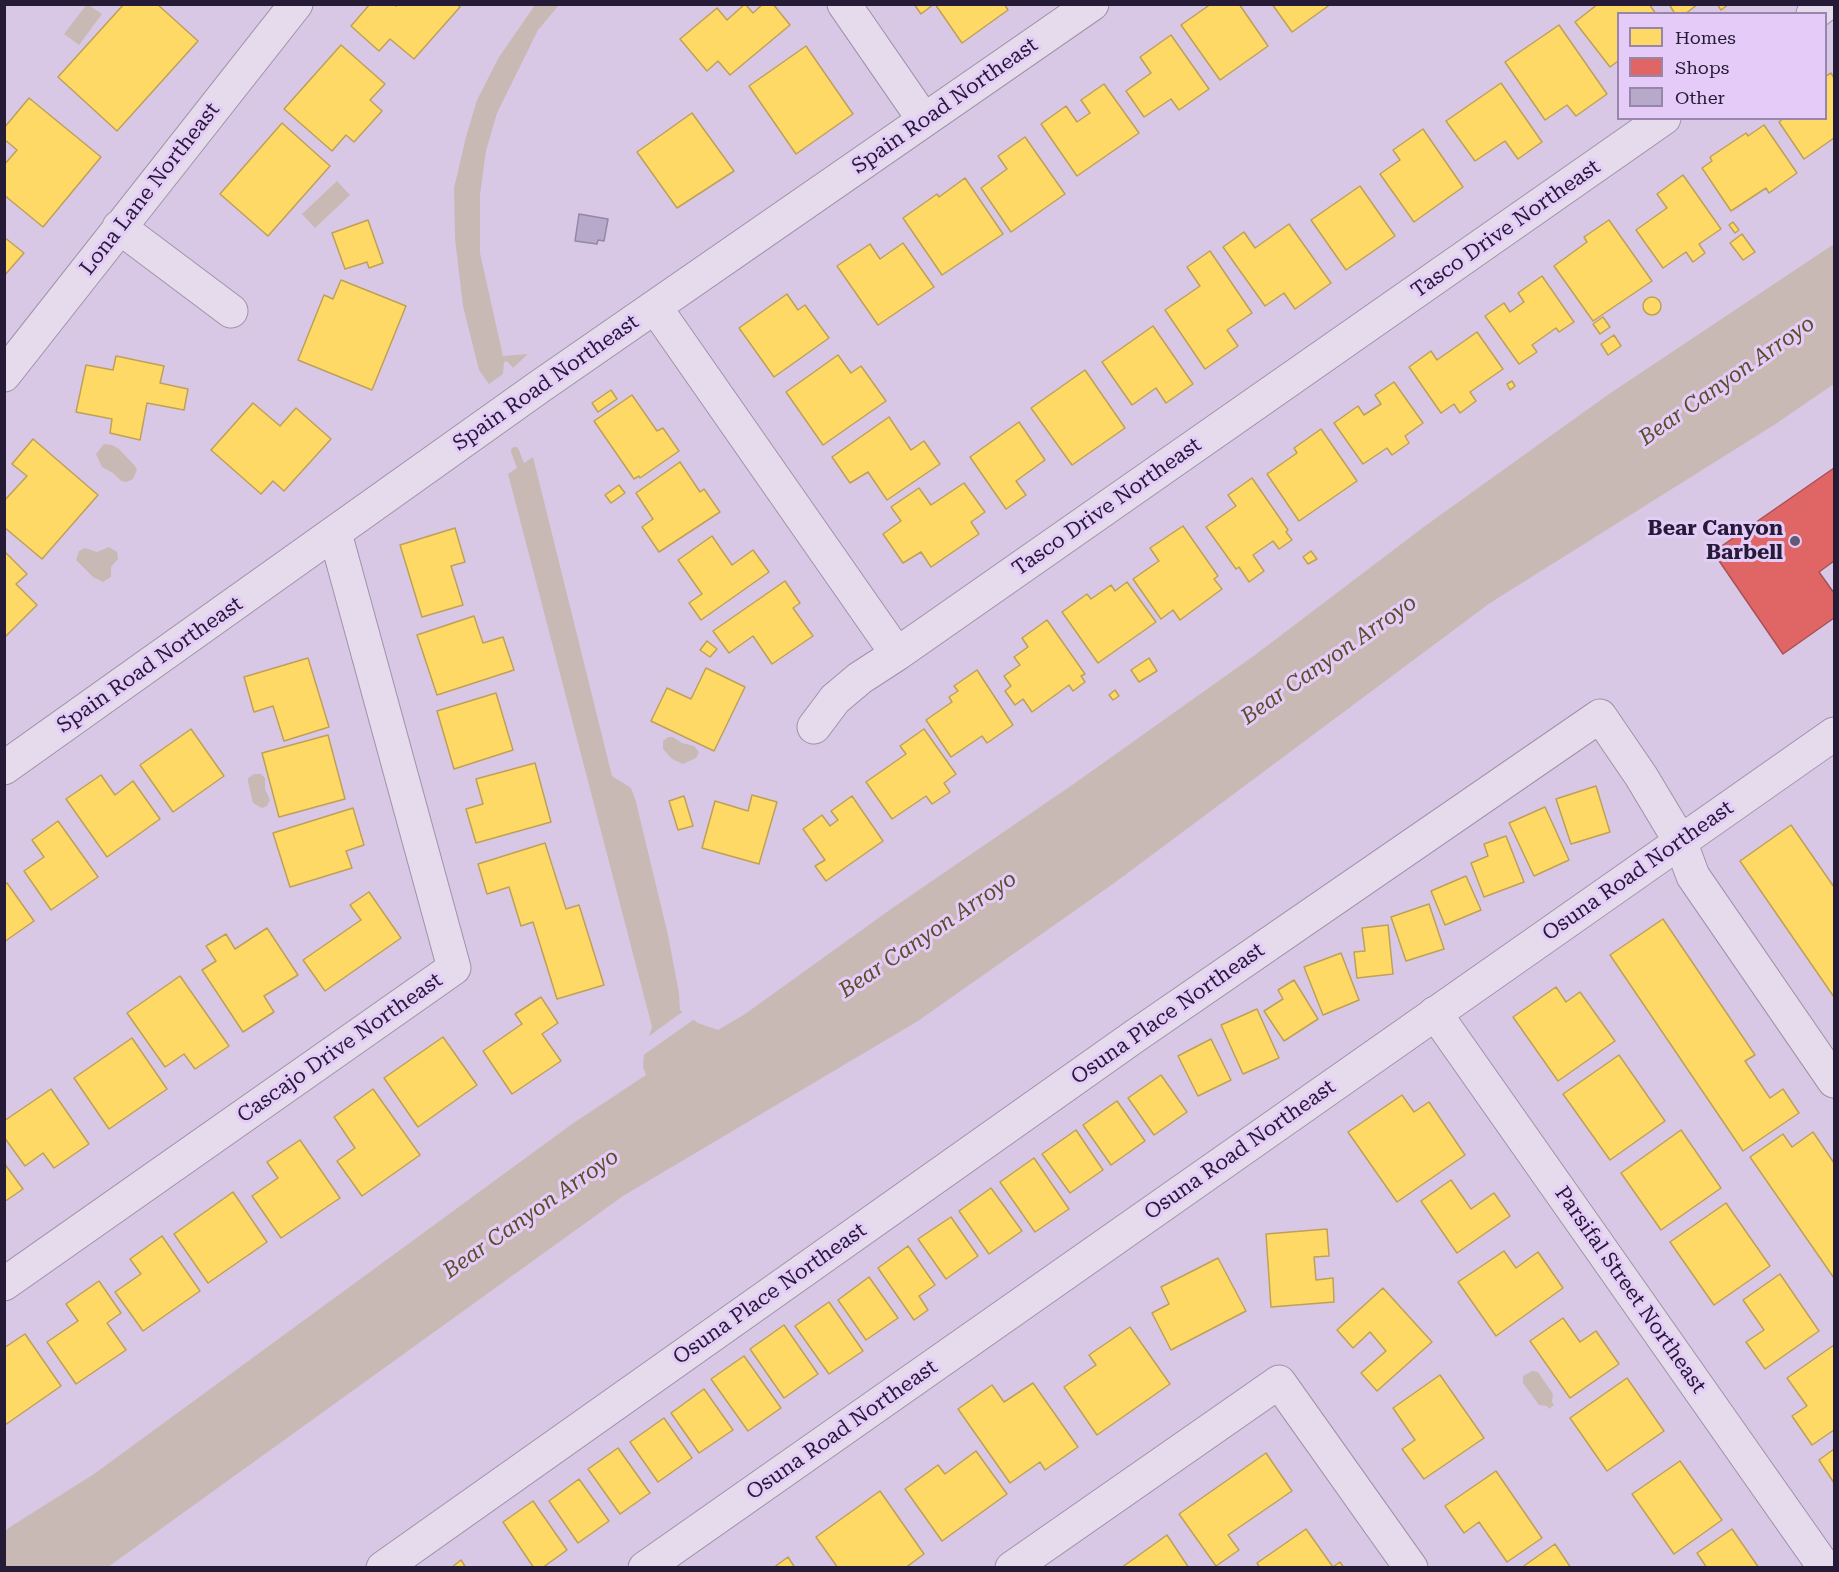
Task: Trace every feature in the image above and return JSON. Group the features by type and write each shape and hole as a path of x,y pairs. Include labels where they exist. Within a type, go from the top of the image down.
{"street":[{"name":"Lona Lane Northeast","path":"4,375 296,4"},
{"path":"844,4 924,120"},
{"name":"Spain Road Northeast","path":"4,768 539,387 1092,4"},
{"name":"Tasco Drive Northeast","path":"814,727 835,699 860,678 1661,120"},
{"path":"119,227 231,311"},
{"path":"655,307 897,654"},
{"name":"Cascajo Drive Northeast","path":"4,1284 454,968 335,533"},
{"name":"Osuna Place Northeast","path":"383,1568 1135,1036 1600,716 1641,776 1680,841 1692,876 1834,1081"},
{"name":"Osuna Road Northeast","path":"645,1568 1834,734"},
{"name":"Parsifal Street Northeast","path":"1435,1013 1826,1568"},
{"path":"1012,1568 1280,1382 1411,1568"}],"water":[{"path":"87,4 102,14 79,45 64,34"},
{"path":"535,5 559,5 538,30 497,113 486,151 480,195 480,253 503,356 528,354 513,368 507,361 504,362 503,374 489,384 479,370 463,306 455,239 454,188 477,100 499,57"},
{"path":"337,181 350,195 315,228 302,214"},
{"name":"Bear Canyon Arroyo","path":"1834,244 1834,384 1774,425 1490,603 1117,881 918,1021 623,1196 108,1567 5,1568 5,1531 10,1527 94,1474 572,1124 646,1075 643,1067 644,1052 652,1027 508,474 533,457 612,776 631,788 636,802 668,935 680,1010 698,1023 718,1030 745,1014 891,909 1075,783 1255,655 1425,526 1609,394"},
{"path":"104,444 119,449 135,466 137,470 133,479 127,482 121,481 102,467 96,454"},
{"path":"109,547 117,552 118,559 111,567 111,577 103,582 93,577 76,560 79,551 85,548 97,552"},
{"path":"668,737 694,746 699,752 696,758 683,764 672,759 663,749 663,741"},
{"path":"254,774 261,774 265,778 265,789 270,800 267,806 262,808 253,803 248,782 248,778"},
{"path":"1532,1371 1538,1372 1553,1394 1554,1405 1549,1409 1547,1406 1539,1405 1523,1383 1523,1376"}],"pier":[{"path":"685,1010 696,1018 642,1056 645,1039"}],"building: Homes":[{"path":"124,4 157,4 198,41 117,131 58,77"},
{"path":"370,4 394,4 396,6 398,4 457,4 460,7 414,59 390,39 379,51 351,26"},
{"path":"745,4 753,13 763,4 773,4 790,25 730,75 718,61 707,71 680,39 717,8 727,20"},
{"path":"914,4 934,4 921,14"},
{"path":"935,4 1004,4 1008,10 962,43"},
{"path":"1211,4 1239,4 1268,46 1220,80 1181,25"},
{"path":"1272,4 1331,4 1292,32"},
{"path":"1598,4 1649,4 1655,12 1617,12 1617,62 1610,67 1575,22"},
{"path":"1669,4 1698,4 1688,12 1674,12"},
{"path":"1717,4 1729,4 1721,10"},
{"path":"1559,25 1607,94 1576,116 1567,105 1545,120 1505,62"},
{"path":"1171,35 1209,89 1179,110 1171,99 1144,117 1126,91 1151,73 1140,57"},
{"path":"341,45 385,84 370,100 382,111 354,142 346,135 332,151 284,109"},
{"path":"806,46 853,114 796,154 749,86"},
{"path":"1831,73 1834,78 1834,138 1804,159 1779,122 1782,120 1827,120 1827,75"},
{"path":"1501,83 1542,142 1518,159 1505,141 1475,161 1446,121"},
{"path":"1104,84 1139,133 1077,176 1041,124 1066,106 1077,122 1090,113 1081,100"},
{"path":"29,98 101,157 43,227 4,195 4,165 17,150 4,139 4,128"},
{"path":"692,113 734,171 677,208 637,152"},
{"path":"282,123 330,166 268,236 220,194"},
{"path":"1764,125 1797,173 1769,193 1766,188 1731,211 1702,168 1712,161 1710,157 1746,133 1748,136"},
{"path":"1423,129 1463,187 1414,222 1380,174 1400,160 1393,150"},
{"path":"1025,137 1065,194 1011,232 981,188 1007,169 998,156"},
{"path":"1683,175 1721,229 1699,244 1705,253 1693,262 1686,252 1663,268 1636,230 1667,208 1657,194"},
{"path":"965,178 1003,234 942,275 903,218 937,194 939,197"},
{"path":"1360,186 1395,236 1346,270 1311,220"},
{"path":"368,220 383,263 369,268 367,262 345,269 332,233"},
{"path":"1609,220 1652,281 1593,321 1554,266 1587,242 1584,237"},
{"path":"1733,222 1739,230 1735,233 1729,225"},
{"path":"1289,224 1331,283 1295,309 1284,293 1265,306 1223,247 1244,232 1255,248"},
{"path":"1742,234 1755,252 1743,260 1730,243"},
{"path":"4,237 24,253 4,276"},
{"path":"903,243 934,287 878,325 837,266 870,244 880,259"},
{"path":"1210,251 1252,313 1227,330 1238,346 1205,369 1165,310 1200,286 1187,267"},
{"path":"1542,276 1574,322 1559,332 1556,328 1532,345 1537,352 1519,364 1485,316 1504,303 1510,312 1524,302 1518,293"},
{"path":"341,280 406,306 372,390 298,360 324,295 333,299"},
{"path":"787,294 798,310 805,305 829,338 774,377 739,328"},
{"path":"1648,297 1656,297 1661,302 1659,313 1648,315 1643,310 1643,302"},
{"path":"1603,317 1610,327 1600,334 1593,324"},
{"path":"1153,326 1193,384 1166,403 1156,388 1132,405 1102,362"},
{"path":"1477,332 1503,369 1470,392 1476,401 1460,413 1454,404 1441,413 1409,367 1431,351 1437,360"},
{"path":"1614,335 1621,346 1608,355 1601,344"},
{"path":"838,355 851,373 861,366 886,401 823,445 786,392"},
{"path":"116,356 164,366 160,383 188,389 184,410 147,403 140,440 110,433 112,419 76,412 86,365 113,370"},
{"path":"1085,370 1125,428 1072,465 1031,408"},
{"path":"1512,381 1515,386 1510,390 1507,384"},
{"path":"1394,382 1423,423 1405,436 1409,443 1392,455 1387,448 1363,464 1334,423 1358,406 1364,415 1381,404 1375,395"},
{"path":"611,390 617,399 598,412 592,403"},
{"path":"632,395 657,431 663,428 679,451 640,478 639,476 634,479 594,421"},
{"path":"253,403 280,426 296,408 331,439 284,491 273,481 261,494 211,450"},
{"path":"889,417 911,450 924,441 940,464 887,500 868,472 850,483 832,457"},
{"path":"1019,422 1045,460 1016,481 1026,495 1006,509 970,457"},
{"path":"1321,429 1357,481 1299,521 1267,474 1297,453 1294,448"},
{"path":"33,439 98,495 42,559 4,527 4,501 27,476 12,464"},
{"path":"680,462 700,492 704,489 720,512 659,552 642,527 653,519 636,493"},
{"path":"1252,478 1288,530 1286,532 1292,540 1279,549 1273,541 1253,555 1264,571 1249,582 1239,567 1236,569 1206,527 1236,506 1228,495"},
{"path":"964,483 985,512 971,522 979,534 931,567 921,552 903,563 883,534 901,521 891,507 919,488 931,505"},
{"path":"619,485 625,493 611,503 605,495"},
{"path":"1183,526 1218,576 1214,579 1222,589 1180,620 1173,610 1161,619 1133,579 1159,561 1150,548"},
{"path":"455,528 465,562 451,566 463,605 422,617 400,545"},
{"path":"712,536 732,565 753,550 769,572 701,620 689,603 702,594 678,560"},
{"path":"4,551 27,574 16,584 37,605 4,638"},
{"path":"1311,551 1317,559 1308,564 1303,557"},
{"path":"785,581 800,603 793,608 813,636 772,664 753,636 729,653 713,631"},
{"path":"1127,582 1156,622 1098,663 1062,612 1087,594 1091,599 1111,585 1115,591"},
{"path":"474,616 483,643 503,637 514,670 437,695 417,635"},
{"path":"1047,620 1085,674 1081,676 1085,682 1073,691 1069,685 1032,712 1023,699 1015,705 1005,691 1011,686 1004,676 1020,665 1014,657 1028,647 1022,638"},
{"path":"707,641 717,649 710,657 700,650"},
{"path":"308,658 329,727 284,741 273,706 254,712 244,677"},
{"path":"1149,658 1157,671 1139,682 1131,670"},
{"path":"706,668 745,687 714,751 651,721 667,688 691,699"},
{"path":"977,670 1013,725 987,743 982,736 951,757 926,720 952,702 949,697 958,691 954,686"},
{"path":"1115,690 1119,696 1113,700 1109,695"},
{"path":"496,693 513,750 454,769 437,711"},
{"path":"191,729 224,776 173,812 140,765"},
{"path":"924,729 956,774 944,783 950,792 932,804 926,796 892,819 866,782 906,754 900,746"},
{"path":"328,735 345,799 279,817 262,753"},
{"path":"535,763 551,822 476,843 466,809 483,804 476,779"},
{"path":"101,775 115,795 133,781 160,819 107,857 66,799"},
{"path":"1596,786 1610,832 1571,844 1556,799"},
{"path":"752,795 777,802 759,864 702,848 715,801 748,811"},
{"path":"684,796 693,826 678,830 669,801"},
{"path":"852,796 883,841 826,881 815,866 825,860 803,829 822,815 830,826 838,820 831,811"},
{"path":"1545,807 1569,860 1534,876 1509,823"},
{"path":"353,808 364,845 346,851 352,868 290,887 273,833"},
{"path":"58,821 98,877 51,910 24,871 44,857 32,840"},
{"path":"1791,825 1834,887 1834,997 1740,861"},
{"path":"1506,836 1524,882 1484,897 1471,863 1488,856 1484,844"},
{"path":"545,843 566,909 579,905 604,985 557,999 533,922 521,926 509,887 487,894 478,864"},
{"path":"1466,876 1481,910 1445,925 1431,891"},
{"path":"7,883 34,921 4,942 4,885"},
{"path":"369,892 401,938 325,991 303,960 361,920 350,905"},
{"path":"1429,904 1444,949 1406,961 1391,917"},
{"path":"1663,919 1755,1055 1745,1061 1770,1098 1783,1089 1799,1113 1743,1151 1610,955"},
{"path":"1388,925 1393,974 1357,978 1354,952 1365,951 1362,928"},
{"path":"267,928 298,975 264,996 274,1012 243,1032 202,970 216,961 206,946 226,934 235,949"},
{"path":"1341,953 1359,1000 1323,1015 1304,967"},
{"path":"180,976 229,1046 195,1069 184,1054 165,1067 127,1013"},
{"path":"1294,980 1318,1019 1284,1041 1264,1011 1283,999 1278,990"},
{"path":"1556,987 1566,1002 1580,992 1615,1041 1558,1081 1513,1017"},
{"path":"541,997 558,1023 542,1034 561,1061 512,1094 483,1051 522,1024 515,1014"},
{"path":"1257,1009 1279,1058 1243,1074 1221,1025"},
{"path":"443,1037 477,1085 418,1127 384,1078"},
{"path":"132,1038 167,1089 109,1129 74,1078"},
{"path":"1211,1039 1231,1080 1198,1096 1178,1056"},
{"path":"1619,1055 1665,1121 1610,1160 1563,1094"},
{"path":"1161,1075 1187,1112 1154,1135 1128,1098"},
{"path":"51,1089 89,1144 54,1168 43,1153 25,1166 4,1137 4,1121"},
{"path":"373,1089 420,1155 362,1196 337,1161 355,1148 334,1117"},
{"path":"1402,1095 1414,1112 1429,1102 1465,1155 1397,1202 1348,1132"},
{"path":"1117,1101 1145,1141 1111,1165 1083,1125"},
{"path":"1076,1130 1103,1170 1070,1193 1042,1154"},
{"path":"1681,1130 1721,1188 1661,1230 1621,1173"},
{"path":"1813,1132 1834,1163 1834,1278 1750,1157 1783,1134 1792,1147"},
{"path":"300,1140 340,1198 281,1238 252,1196 278,1178 267,1162"},
{"path":"1034,1158 1069,1209 1035,1232 1000,1182"},
{"path":"4,1163 23,1189 4,1202"},
{"path":"1451,1180 1471,1209 1494,1193 1510,1216 1457,1253 1421,1201"},
{"path":"991,1188 1022,1231 989,1254 959,1211"},
{"path":"233,1192 267,1242 208,1283 174,1234"},
{"path":"1726,1203 1770,1266 1714,1305 1670,1242"},
{"path":"951,1217 978,1256 946,1279 918,1239"},
{"path":"1327,1229 1329,1256 1314,1257 1316,1280 1333,1278 1334,1302 1271,1307 1266,1234"},
{"path":"162,1236 200,1291 143,1331 115,1292 141,1274 130,1259"},
{"path":"908,1246 935,1285 919,1296 928,1310 914,1320 878,1268"},
{"path":"1504,1251 1516,1268 1538,1252 1563,1288 1496,1336 1458,1282"},
{"path":"1218,1258 1246,1311 1171,1350 1152,1313 1169,1304 1161,1287"},
{"path":"1780,1274 1819,1331 1765,1369 1746,1342 1764,1330 1743,1300"},
{"path":"869,1277 898,1318 866,1340 838,1300"},
{"path":"99,1281 121,1313 107,1323 126,1350 76,1384 47,1342 78,1321 66,1304"},
{"path":"1383,1288 1432,1342 1377,1391 1361,1373 1386,1351 1370,1332 1353,1348 1337,1330"},
{"path":"829,1302 863,1351 829,1374 795,1326"},
{"path":"1563,1318 1580,1342 1596,1331 1619,1364 1570,1398 1530,1341"},
{"path":"784,1325 818,1374 784,1398 750,1349"},
{"path":"1130,1327 1170,1384 1097,1435 1064,1387 1096,1365 1089,1355"},
{"path":"25,1334 61,1386 5,1425 4,1348"},
{"path":"1834,1345 1834,1430 1812,1445 1792,1416 1807,1406 1787,1378"},
{"path":"744,1356 781,1408 748,1431 711,1379"},
{"path":"1440,1375 1484,1438 1424,1479 1402,1449 1415,1440 1393,1408"},
{"path":"1627,1378 1664,1431 1607,1471 1570,1418"},
{"path":"1033,1383 1078,1447 1045,1470 1040,1462 1010,1483 958,1409 992,1385 1004,1402"},
{"path":"704,1389 733,1430 699,1453 671,1413"},
{"path":"664,1418 692,1458 658,1482 630,1442"},
{"path":"618,1448 650,1493 620,1514 588,1469"},
{"path":"1834,1449 1834,1483 1819,1460"},
{"path":"976,1451 1007,1494 942,1541 905,1489 938,1465 945,1474"},
{"path":"1266,1453 1292,1491 1228,1535 1239,1550 1216,1566 1179,1514"},
{"path":"1680,1461 1722,1520 1674,1554 1632,1494"},
{"path":"1496,1471 1542,1538 1507,1562 1479,1522 1464,1533 1445,1506"},
{"path":"579,1479 609,1521 578,1543 549,1501"},
{"path":"880,1491 924,1554 905,1568 838,1568 816,1537"},
{"path":"533,1501 567,1550 542,1568 534,1568 503,1522"},
{"path":"1306,1529 1333,1567 1340,1562 1344,1568 1260,1568 1257,1563"},
{"path":"1732,1529 1759,1568 1707,1568 1697,1553"},
{"path":"1167,1535 1189,1568 1121,1568"},
{"path":"1555,1544 1571,1568 1521,1568"},
{"path":"788,1557 795,1568 773,1568"},
{"path":"461,1560 466,1568 451,1568"}],"building: Shops":[{"path":"1834,468 1834,561 1819,572 1834,593 1834,618 1783,654 1713,552"}],"building: Other":[{"path":"579,214 608,219 604,241 598,240 597,244 575,241"}],"waterway":[{"path":"515,451 524,475"}],"place":[{"name":"Bear Canyon Barbell","path":"1795,541"}]}
